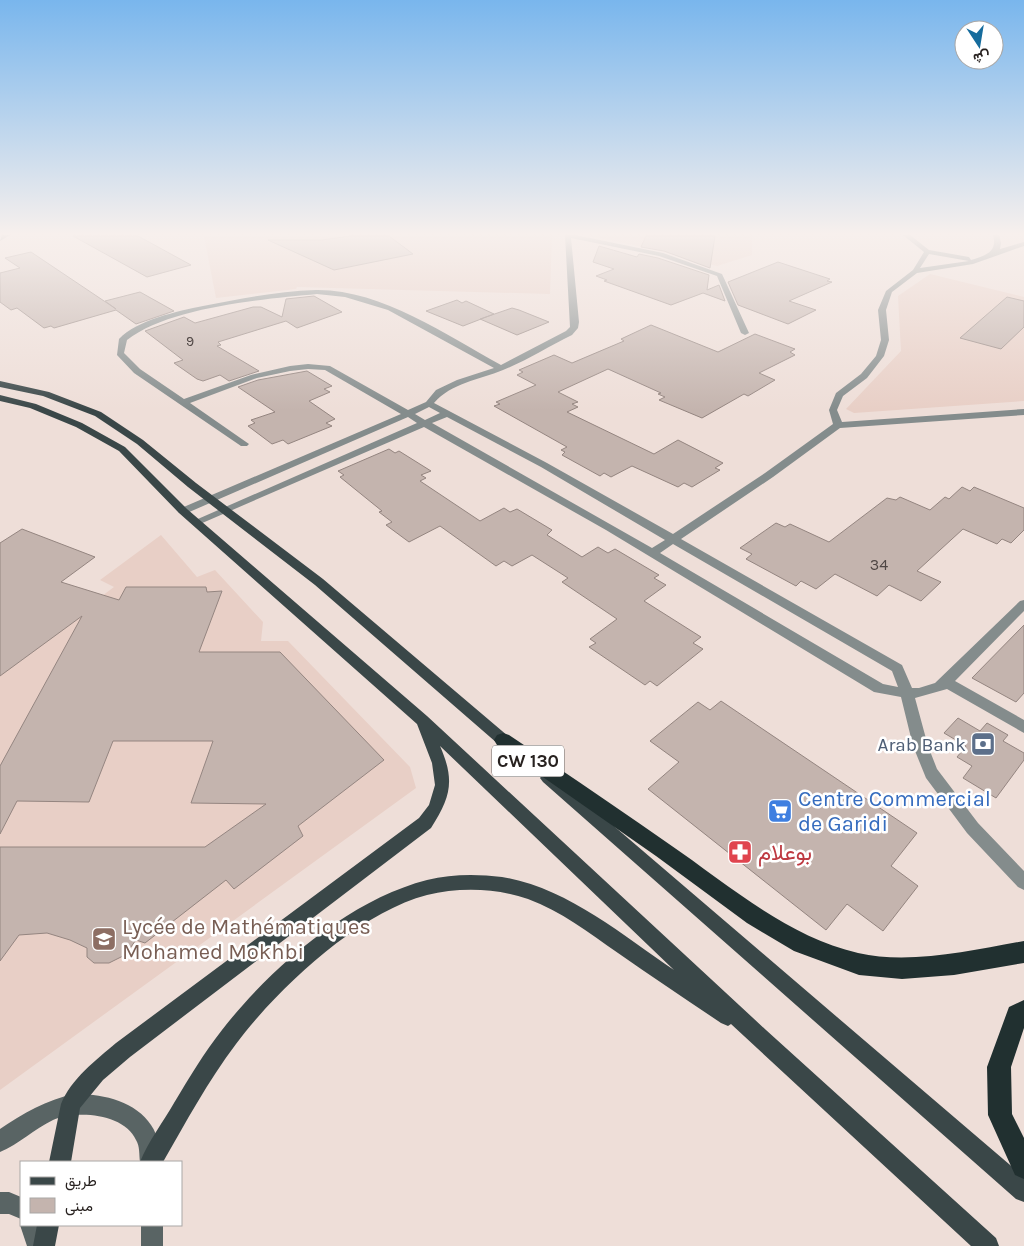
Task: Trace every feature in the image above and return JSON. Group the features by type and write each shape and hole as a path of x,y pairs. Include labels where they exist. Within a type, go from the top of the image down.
{"highway":[{"path":"503,740 664,850 754,916 802,944 859,964 902,968 954,964 1024,952"},
{"path":"1024,1011 1017,1015 999,1067 1000,1115 1024,1166"}],"main road":[{"name":"CW 130","path":"0,384 46,394 98,414 140,442 319,582 1024,1191"},
{"name":"CW 130","path":"0,398 33,406 79,425 122,449 183,511 422,720 759,1037 987,1246"},
{"path":"60,1161 71,1104 96,1073 123,1050 425,823 436,810 442,796 444,781 441,767 422,720"},
{"path":"152,1161 212,1061 238,1027 295,968 352,923 392,900 426,888 453,884 482,883 524,890 564,906 759,1037"},
{"path":"0,1141 27,1123 71,1104 91,1102 112,1108 130,1118 145,1134 151,1161"},
{"path":"0,1203 10,1203 20,1208"},
{"path":"31,1226 38,1246"},
{"path":"44,1246 48,1226"},
{"path":"152,1226 152,1246"}],"street":[{"path":"244,444 137,371 120,353 123,339 136,329 186,312 254,298 291,293"},
{"path":"328,293 346,295 391,308 501,368"},
{"path":"183,511 408,414 429,404 439,392 460,382 501,368 564,336 574,328 573,293"},
{"path":"728,293 745,333"},
{"path":"838,425 833,410 839,395 864,376 880,356 885,340 882,310 888,293"},
{"path":"183,403 288,367 308,365 328,368 653,553 879,688 906,693 930,691 946,682 1024,604"},
{"path":"429,404 674,539 897,668 903,681 916,735 931,772 958,811 1001,861 1024,882"},
{"path":"653,553 769,475 838,425 1024,412"},
{"path":"196,522 448,413"},
{"path":"946,682 1024,727"}],"shaded area":[{"path":"215,293 259,293 216,298"},
{"path":"902,293 1008,293 1024,297 1024,401 854,413 846,409 901,351 898,296"},
{"name":"Lycée de Mathématiques Mohamed Mokhbi","path":"161,535 197,577 215,570 263,622 261,641 288,641 410,767 416,788 0,1090 0,672 114,587 100,580"}],"building":[{"path":"0,293 92,293 116,309 105,301 142,293 174,311 136,324 116,310 54,328 51,326 44,328 17,308 11,310 0,302"},
{"path":"638,293 703,293 671,305"},
{"path":"703,293 722,293 725,301"},
{"path":"733,293 807,293 789,301 816,310 788,324 738,305"},
{"path":"314,296 342,312 297,328 286,321 218,342 221,345 217,346 259,371 229,381 220,375 203,381 197,379 174,363 183,360 145,331 184,317 195,323 253,307 261,307 282,317 286,299"},
{"path":"1007,297 1024,301 1024,327 1001,349 960,338"},
{"path":"457,300 462,303 466,301 494,314 463,326 426,311"},
{"path":"512,308 549,322 517,335 480,319"},
{"path":"651,325 718,352 755,334 795,349 790,352 795,355 759,373 775,380 748,396 744,394 702,418 659,400 665,397 658,394 661,393 608,369 558,392 578,402 572,404 578,407 567,412 654,454 678,440 723,463 715,468 720,470 692,487 684,483 678,487 632,466 611,477 604,473 600,476 562,455 565,452 561,450 567,447 494,406 500,404 496,402 536,385 517,375 523,372 519,370 554,355 572,363 624,341 621,339"},
{"path":"307,371 332,386 324,389 330,392 309,401 335,419 326,423 332,426 288,444 283,440 272,444 248,426 255,423 251,420 275,412 238,387 258,380"},
{"path":"389,449 395,453 399,451 431,471 421,475 426,478 420,481 480,521 504,508 510,512 517,509 552,530 547,535 582,557 598,547 608,553 615,549 659,575 654,578 666,585 644,601 701,637 693,643 703,649 657,686 650,681 645,685 589,647 596,643 590,639 617,619 562,582 568,578 532,555 512,566 504,561 496,566 440,526 409,542 386,525 392,522 379,512 382,511 340,477 344,475 338,471"},
{"path":"962,487 970,491 974,487 1024,508 1024,530 1011,543 1002,539 997,544 963,529 917,571 941,582 921,601 889,585 877,596 835,574 816,589 801,581 796,586 746,559 752,554 740,548 776,523 785,527 790,524 829,542 887,498 896,500 900,497 930,510 945,497 949,499"},
{"path":"22,529 95,557 61,582 119,600 126,587 206,587 207,592 222,591 199,652 280,652 384,760 298,826 303,836 234,889 226,880 145,943 136,940 125,955 109,963 94,963 87,957 87,948 70,940 47,933 19,935 0,961 0,847 205,847 266,804 191,803 213,741 113,741 89,802 17,801 0,834 0,766 82,616 0,676 0,543"},
{"path":"1024,625 1024,693 1016,702 972,678"},
{"name":"Centre Commercial de Garidi","path":"721,701 917,833 891,866 918,886 883,931 847,904 826,930 648,789 679,762 650,741 698,702 710,710"},
{"path":"958,718 980,731 987,723 1008,735 1003,741 1024,753 1024,760 996,798 963,778 972,766 957,757 966,746 944,733"}],"place":[{"name":"Arab Bank","path":"983,744"},
{"name":"Centre Commercial de Garidi","path":"780,811"},
{"name":"بوعلام","path":"740,852"},
{"name":"Lycée de Mathématiques Mohamed Mokhbi","path":"104,939"}]}
